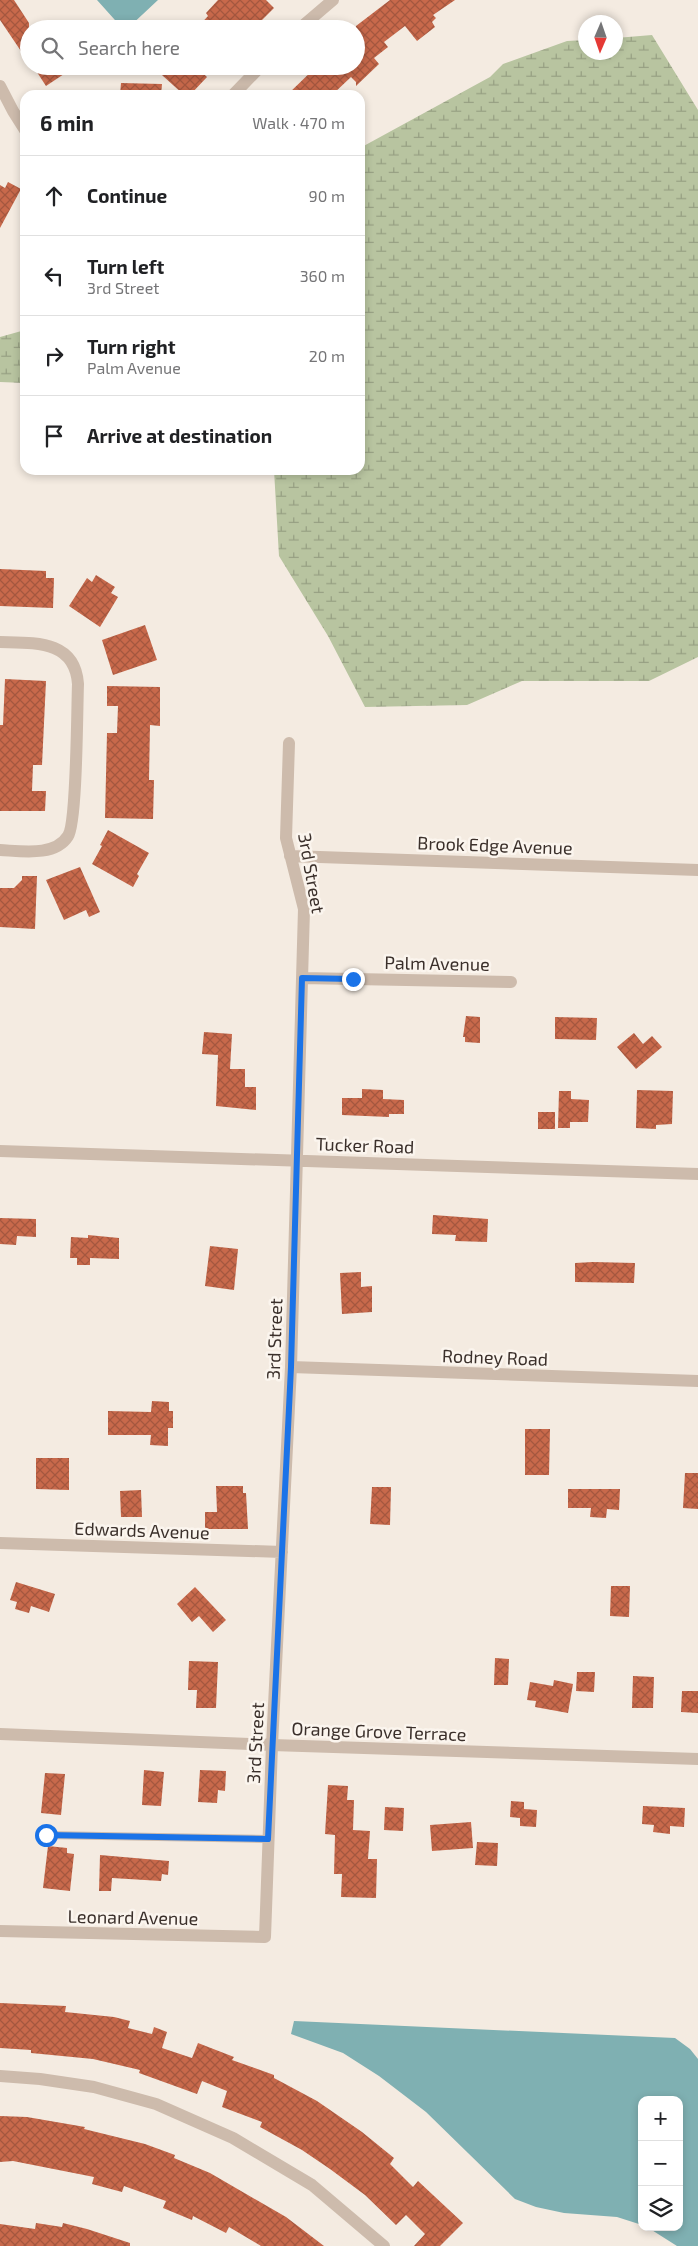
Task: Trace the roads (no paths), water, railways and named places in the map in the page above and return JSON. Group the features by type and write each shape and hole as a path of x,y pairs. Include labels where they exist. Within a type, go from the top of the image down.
{"street":[{"path":"310,20 333,0"},
{"path":"238,90 252,75"},
{"path":"0,86 20,123"},
{"path":"0,642 35,643 57,648 72,660 78,684 73,813 68,836 58,845 46,849 32,851 0,850"},
{"name":"3rd Street","path":"265,1937 272,1745 291,1367 304,909 286,838 290,743"},
{"name":"Brook Edge Avenue","path":"290,856 698,870"},
{"name":"Palm Avenue","path":"302,978 511,982"},
{"name":"Tucker Road","path":"0,1151 698,1174"},
{"name":"Rodney Road","path":"291,1367 698,1381"},
{"name":"Edwards Avenue","path":"0,1543 282,1552"},
{"name":"Orange Grove Terrace","path":"0,1734 698,1759"},
{"name":"Leonard Avenue","path":"0,1931 265,1937"},
{"path":"0,2076 40,2079 94,2087 156,2104 233,2138 312,2185 384,2246"}],"lane":[{"path":"46,1835 268,1839"}],"water":[{"path":"97,0 158,0 137,20 115,20"},
{"path":"294,2021 675,2038 690,2049 698,2059 698,2246 677,2246 653,2231 683,2231 683,2096 638,2096 638,2224 617,2217 564,2213 536,2207 515,2199 426,2112 379,2076 343,2053 291,2034"}]}
